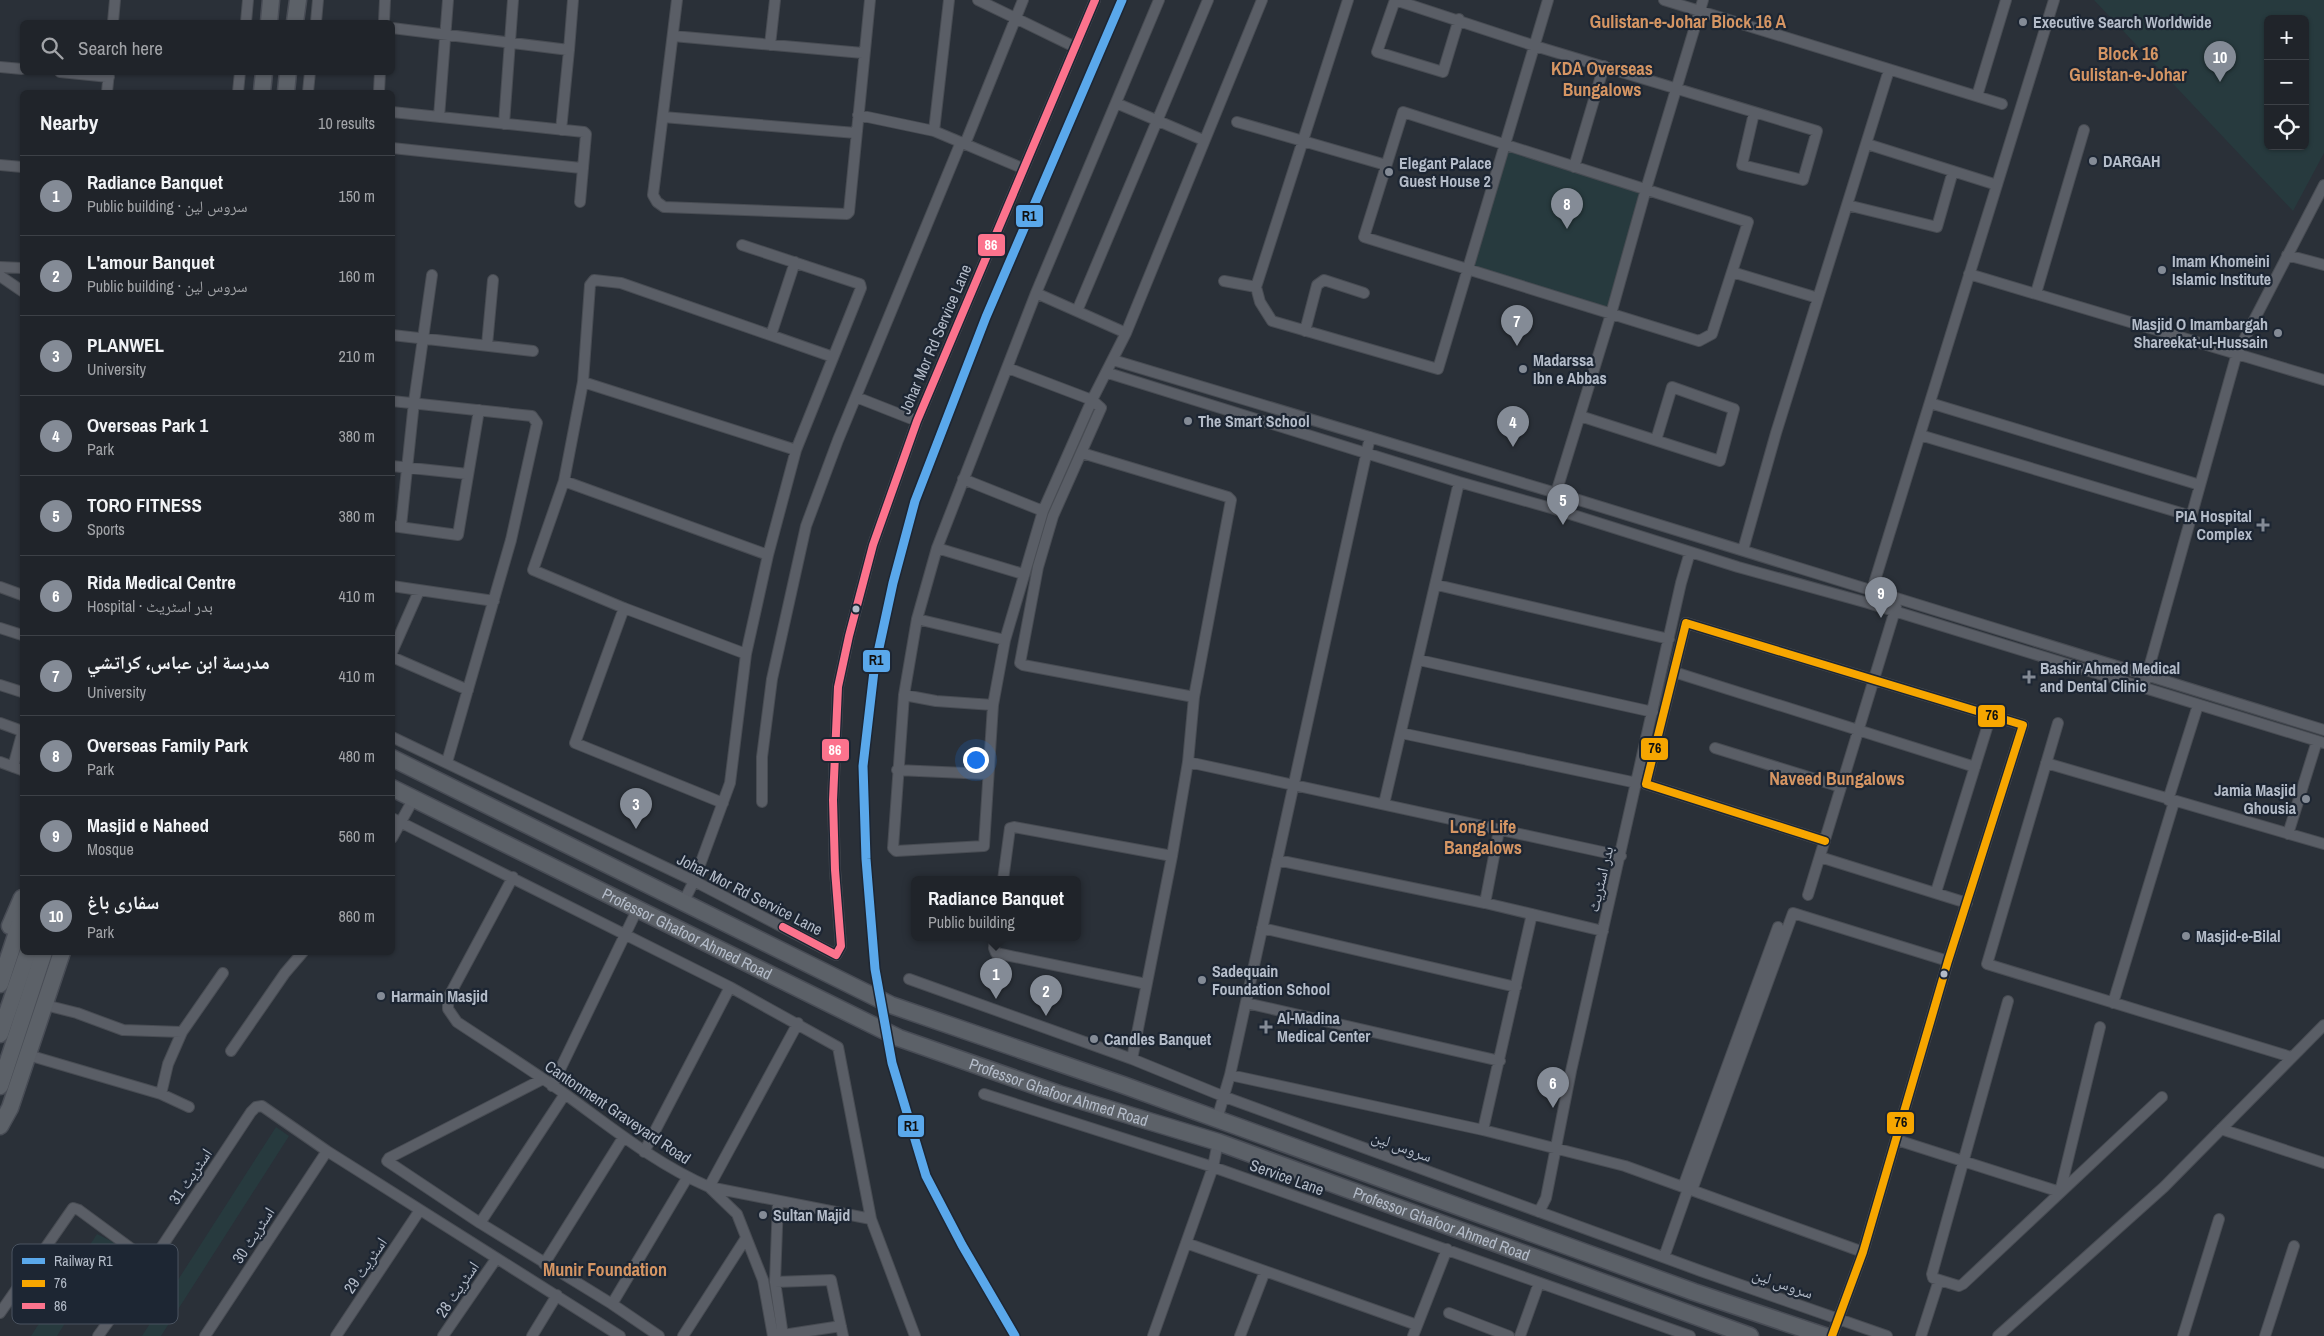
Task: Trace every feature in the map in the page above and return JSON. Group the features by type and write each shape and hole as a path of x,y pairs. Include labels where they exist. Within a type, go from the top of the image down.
{"main road":[{"path":"269,20 271,0"},
{"path":"295,20 298,0"},
{"path":"262,90 264,75"},
{"path":"286,90 288,75"},
{"path":"395,760 891,1005 1825,1336"},
{"name":"Professor Ghafoor Ahmed Road","path":"395,789 899,1038 1059,1094 1218,1142 1517,1251 1716,1331 1750,1336"},
{"path":"518,851 532,828"},
{"path":"0,952 20,901"},
{"path":"0,984 20,923"},
{"path":"0,1034 27,955"},
{"path":"0,1086 43,955"},
{"path":"0,1126 10,1108 61,955"},
{"path":"1517,1251 1526,1231"}],"street":[{"path":"113,20 115,0"},
{"path":"246,20 248,0"},
{"path":"316,20 318,0"},
{"path":"384,20 385,0"},
{"path":"439,117 448,0"},
{"path":"504,124 513,0"},
{"path":"561,130 573,0"},
{"path":"677,0 653,195 656,202 664,207 848,214 863,53 870,0"},
{"path":"770,45 775,0"},
{"path":"934,131 949,0"},
{"path":"978,0 1075,47"},
{"path":"762,802 762,757 772,679 806,526 856,397 1022,0"},
{"name":"Johar Mor Rd Service Lane","path":"395,738 694,882 836,955 842,946 835,870 833,800 838,687 849,636 874,545 917,421 1022,168 1095,0"},
{"path":"1159,0 1036,293 937,548 917,619 904,695 897,770 893,848 896,851 984,846 987,774 993,705 1005,640 1022,574 1042,511 1092,400 1108,372 1126,333 1262,0"},
{"path":"1077,311 1208,0"},
{"path":"1348,0 1256,287 1260,302 1272,320 1438,369 1548,0"},
{"path":"1459,20 1442,72 1377,52 1395,0 1459,20 1535,46 1676,87 1817,131 1803,180 1742,164 1754,112"},
{"path":"1664,0 2002,104"},
{"path":"1556,493 1611,314 1646,189 1703,0"},
{"path":"1977,96 2006,0"},
{"path":"1872,590 2054,0"},
{"path":"395,28 569,50"},
{"path":"673,36 863,53"},
{"path":"1574,166 1604,66"},
{"path":"0,67 20,69"},
{"path":"1743,550 1776,433 1889,70"},
{"path":"107,90 109,75"},
{"path":"238,90 240,75"},
{"path":"308,90 310,75"},
{"path":"379,90 380,75"},
{"path":"1116,103 1204,140"},
{"path":"395,112 584,132 586,134 580,202"},
{"path":"1403,112 1748,222 1712,334 1699,341 1364,237 1386,165 1403,112"},
{"path":"858,115 934,131 1022,168"},
{"path":"663,117 856,133"},
{"path":"1237,122 1386,165"},
{"path":"2036,294 2084,130"},
{"path":"1867,144 1997,185"},
{"path":"395,148 582,168"},
{"path":"0,165 20,167"},
{"path":"1848,206 1937,226 1953,171"},
{"path":"2144,688 2237,353 2324,185"},
{"path":"683,903 694,882 730,783 746,654 768,555 796,450 861,286 742,245"},
{"path":"2287,255 2324,265"},
{"path":"771,335 795,262"},
{"path":"0,266 20,268"},
{"path":"1732,272 1818,298"},
{"path":"432,274 407,468 397,526 458,535 479,410"},
{"path":"1970,274 2324,380"},
{"path":"0,276 20,290"},
{"path":"487,345 493,280"},
{"path":"746,654 624,608 533,570 564,481 583,382 590,285 594,280 621,283 833,357"},
{"path":"1305,331 1317,285 1320,281 1324,280 1364,293"},
{"path":"1224,281 1256,287"},
{"path":"1036,293 1126,333"},
{"path":"395,334 533,351"},
{"path":"1113,360 1743,550 2324,730"},
{"path":"1008,368 1092,400 1101,408 1053,516 1038,567 1020,663 1023,666 1194,697"},
{"path":"1108,372 1367,454 1552,508 1690,552 1894,611 2320,742 2288,834"},
{"path":"583,382 796,450"},
{"path":"1580,416 1720,461 1734,408 1672,387 1656,440"},
{"path":"856,397 917,421"},
{"path":"395,401 532,416 536,423 511,540 447,762"},
{"path":"1930,403 2200,485"},
{"path":"1920,435 2192,516"},
{"path":"1217,1119 1230,1075 1370,437"},
{"path":"1082,453 1230,498 1194,697 1188,762 1172,856 1132,1059"},
{"path":"395,466 468,474"},
{"path":"963,479 1042,511"},
{"path":"564,481 768,555"},
{"path":"1384,804 1460,482"},
{"path":"937,548 1022,574"},
{"name":"بدر اسٹریٹ","path":"1539,1212 1546,1198 1570,1071 1690,552"},
{"path":"1437,585 1669,639"},
{"path":"395,587 494,601"},
{"path":"0,588 20,594"},
{"path":"395,645 419,591"},
{"path":"1808,895 1898,598"},
{"path":"624,608 575,743 723,803"},
{"path":"917,619 1005,640"},
{"path":"1825,841 1646,784 1686,623 2023,725 1948,960 1863,1252 1832,1336"},
{"path":"0,628 20,634"},
{"path":"395,658 468,690"},
{"path":"1419,660 1652,712"},
{"path":"1674,672 1974,767"},
{"path":"0,685 20,691"},
{"path":"904,695 936,701 993,705"},
{"path":"2113,1003 2198,705"},
{"path":"1936,892 1991,715"},
{"path":"0,723 20,732"},
{"path":"2058,723 1987,964 2291,1057"},
{"path":"1401,733 1637,783"},
{"path":"1716,748 1842,787"},
{"path":"0,762 18,768 20,750"},
{"path":"1188,762 1621,856"},
{"path":"2046,763 2171,801 2324,844"},
{"path":"897,770 987,774"},
{"path":"414,798 397,820 730,987 798,1023 838,1047 871,1219 915,1336"},
{"path":"1004,876 1012,827 1172,856"},
{"path":"1485,902 1500,830"},
{"path":"1820,857 1967,903"},
{"path":"1277,860 1485,902 1603,931"},
{"name":"Cantonment Graveyard Road","path":"513,877 448,998 448,1010 457,1022 565,1094 623,1138 687,1178 709,1188 871,1219"},
{"path":"552,1086 637,910"},
{"path":"1483,1130 1532,914"},
{"path":"1688,1188 1793,914 1948,960"},
{"path":"1664,1257 1778,927"},
{"path":"1262,928 1516,987"},
{"path":"995,941 996,953 1146,984"},
{"path":"232,1051 285,973 300,955"},
{"path":"161,1094 168,1064 182,1032 223,973"},
{"name":"سروس لین","path":"909,979 1132,1059 1225,1097 1539,1212 1887,1336"},
{"path":"644,1152 730,987"},
{"path":"2008,1001 1932,1274 1933,1278 1959,1286 1963,1284 2162,1097"},
{"path":"1246,1003 1500,1060"},
{"path":"45,1005 77,1013 123,1030 182,1032"},
{"path":"780,1336 763,1280 737,1214 709,1188 798,1023"},
{"path":"1998,1336 2164,1187 2324,1025"},
{"path":"2060,1192 2100,1026"},
{"path":"28,1055 161,1094 189,1107"},
{"path":"1230,1075 1483,1130 1625,1166 1863,1252"},
{"path":"543,1079 389,1158 387,1161 480,1223 612,1304 659,1336"},
{"path":"480,1223 565,1094"},
{"name":"Service Lane","path":"984,1094 1213,1166 1690,1336"},
{"name":"اسٹریٹ 31","path":"164,1244 256,1107 262,1106 327,1151"},
{"path":"2221,1129 2324,1163"},
{"path":"544,1264 623,1138"},
{"path":"1897,1140 2060,1192"},
{"path":"1153,1336 1213,1166 1218,1142"},
{"path":"327,1151 620,1336"},
{"name":"اسٹریٹ 30","path":"205,1336 327,1151"},
{"path":"612,1304 687,1178"},
{"path":"778,1201 774,1282 780,1336"},
{"path":"48,1244 73,1208 79,1210 125,1244"},
{"name":"اسٹریٹ 29","path":"336,1336 420,1210"},
{"path":"2183,1336 2218,1219"},
{"path":"683,1336 746,1238"},
{"path":"1186,1243 1417,1325"},
{"path":"2265,1336 2294,1246"},
{"path":"1413,1336 1447,1249"},
{"name":"اسٹریٹ 28","path":"443,1336 496,1259"},
{"path":"1240,1336 1265,1271"},
{"path":"774,1282 830,1280 842,1331 780,1336"},
{"path":"1921,1336 1939,1280"},
{"path":"1520,1336 1540,1283"},
{"path":"532,1336 556,1295"},
{"path":"0,1313 12,1296"},
{"path":"1449,1313 1509,1336"},
{"name":"اسٹریٹ 31","path":"98,1336 107,1324"},
{"path":"599,1336 602,1325"}],"green space":[{"path":"2094,0 2324,0 2324,153 2293,211"},
{"path":"1506,145 1646,189 1611,314 1469,269"},
{"path":"276,1127 289,1136 178,1309 178,1280"},
{"path":"97,1234 115,1243 114,1244 91,1244"},
{"path":"39,1324 64,1324 57,1336 31,1336"},
{"path":"150,1324 169,1324 161,1336 142,1336"}],"rail line":[{"name":"R1","path":"1015,1336 962,1245 926,1176 892,1063 875,969 866,859 863,766 874,671 893,583 915,501 986,317 1122,0"}],"transit line":[{"name":"86","path":"783,927 836,955 841,946 835,870 833,800 838,687 849,636 873,545 917,421 1095,0"},
{"name":"76","path":"1825,841 1646,784 1686,623 2023,725 1948,961 1863,1252 1832,1336"}],"place":[{"name":"Executive Search Worldwide","path":"2023,22"},
{"name":"سفاری باغ","path":"2220,82"},
{"name":"DARGAH","path":"2093,161"},
{"name":"Elegant Palace Guest House 2","path":"1389,172"},
{"name":"Overseas Family Park","path":"1567,229"},
{"name":"Imam Khomeini Islamic Institute","path":"2162,270"},
{"name":"Masjid O Imambargah Shareekat-ul-Hussain","path":"2278,333"},
{"name":"مدرسة ابن عباس، كراتشي","path":"1517,346"},
{"name":"Madarssa Ibn e Abbas","path":"1523,369"},
{"name":"The Smart School","path":"1188,421"},
{"name":"Overseas Park 1","path":"1513,447"},
{"name":"TORO FITNESS","path":"1563,525"},
{"name":"PIA Hospital Complex","path":"2263,525"},
{"name":"Masjid e Naheed","path":"1881,618"},
{"name":"Bashir Ahmed Medical and Dental Clinic","path":"2029,677"},
{"name":"Jamia Masjid Ghousia","path":"2306,799"},
{"name":"PLANWEL","path":"636,829"},
{"name":"Masjid-e-Bilal","path":"2186,936"},
{"name":"Sadequain Foundation School","path":"1202,980"},
{"name":"Harmain Masjid","path":"381,996"},
{"name":"Radiance Banquet","path":"996,999"},
{"name":"L'amour Banquet","path":"1046,1016"},
{"name":"Al-Madina Medical Center","path":"1266,1027"},
{"name":"Candles Banquet","path":"1094,1039"},
{"name":"Rida Medical Centre","path":"1553,1108"},
{"name":"Sultan Majid","path":"763,1215"}],"district":[{"name":"Gulistan-e-Johar Block 16 A","path":"1688,22"},
{"name":"Block 16 Gulistan-e-Johar","path":"2128,64"},
{"name":"KDA Overseas Bungalows","path":"1602,79"},
{"name":"Naveed Bungalows","path":"1837,779"},
{"name":"Long Life Bangalows","path":"1483,838"},
{"name":"Munir Foundation","path":"605,1270"}]}
